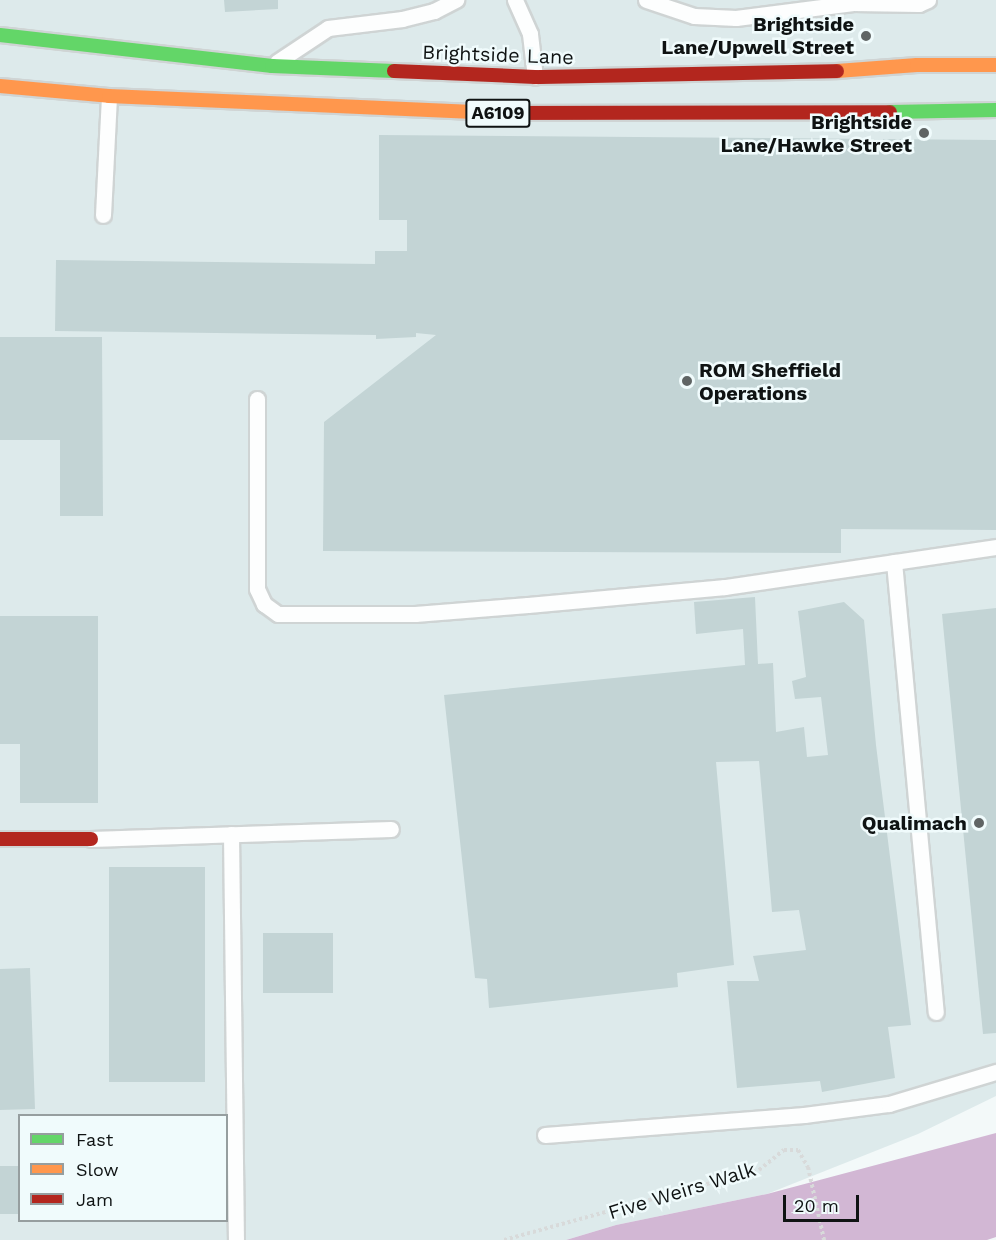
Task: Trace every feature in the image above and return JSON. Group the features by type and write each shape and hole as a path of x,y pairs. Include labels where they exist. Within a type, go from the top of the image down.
{"main road":[{"name":"Brightside Lane","path":"0,35 272,66 535,77 864,70 917,65 996,65"},
{"name":"A6109","path":"0,86 109,96 488,113 771,114 996,110"},
{"path":"0,838 91,839"}],"lane":[{"path":"272,66 328,28 402,19 434,11 456,0"},
{"path":"515,0 530,34 535,77"},
{"path":"646,0 694,16 736,18 853,3 919,4 928,0"},
{"path":"103,215 109,96"},
{"path":"257,399 257,589 264,604 278,614 415,614 725,587 996,547"},
{"path":"894,562 936,1012"},
{"path":"91,839 392,829"},
{"path":"231,834 236,1240"},
{"path":"545,1135 804,1115 889,1104 996,1072"}],"path":[{"name":"Five Weirs Walk","path":"504,1240 759,1170 784,1150 798,1150 808,1167 824,1240"}],"shaded area":[{"path":"0,0 996,0 996,1096 918,1134 767,1194 616,1225 566,1240 0,1240"},
{"path":"996,1133 996,1237 987,1240 566,1240 616,1225 767,1194"}],"building":[{"path":"224,0 278,0 278,9 225,12"},
{"name":"ROM Sheffield Operations","path":"379,135 996,140 996,530 841,529 841,553 323,551 324,422 436,335 416,333 416,337 376,339 376,335 55,331 56,260 375,264 375,251 407,251 407,220 379,220"},
{"path":"0,337 102,337 103,516 60,516 60,440 0,440"},
{"path":"755,597 758,664 773,663 776,732 804,727 807,757 828,755 821,697 795,699 792,681 806,677 798,611 844,602 864,620 876,745 911,1025 888,1027 895,1078 822,1092 820,1081 737,1088 727,981 759,981 753,956 806,950 799,910 772,912 759,761 716,762 734,965 677,973 678,987 489,1008 487,979 475,978 444,695 745,665 743,629 696,634 694,602"},
{"name":"Qualimach","path":"996,608 996,1033 983,1034 942,614"},
{"path":"0,616 98,616 98,803 20,803 20,744 0,744"},
{"path":"109,867 205,867 205,1082 109,1082"},
{"path":"263,933 333,933 333,993 263,993"},
{"path":"30,968 35,1109 0,1110 0,969"},
{"path":"0,1166 18,1166 18,1214 0,1214"}],"traffic: fast":[{"path":"0,35 272,66 394,71"},
{"path":"890,112 996,110"}],"traffic: slow":[{"path":"837,71 917,65 996,65"},
{"path":"0,86 109,96 497,113"}],"traffic: jam":[{"path":"394,71 535,77 837,71"},
{"path":"497,113 890,112"},
{"path":"0,839 91,839"}],"place":[{"name":"Brightside Lane/Upwell Street","path":"866,36"},
{"name":"Brightside Lane/Hawke Street","path":"924,133"},
{"name":"ROM Sheffield Operations","path":"687,381"},
{"name":"Qualimach","path":"979,823"}]}
